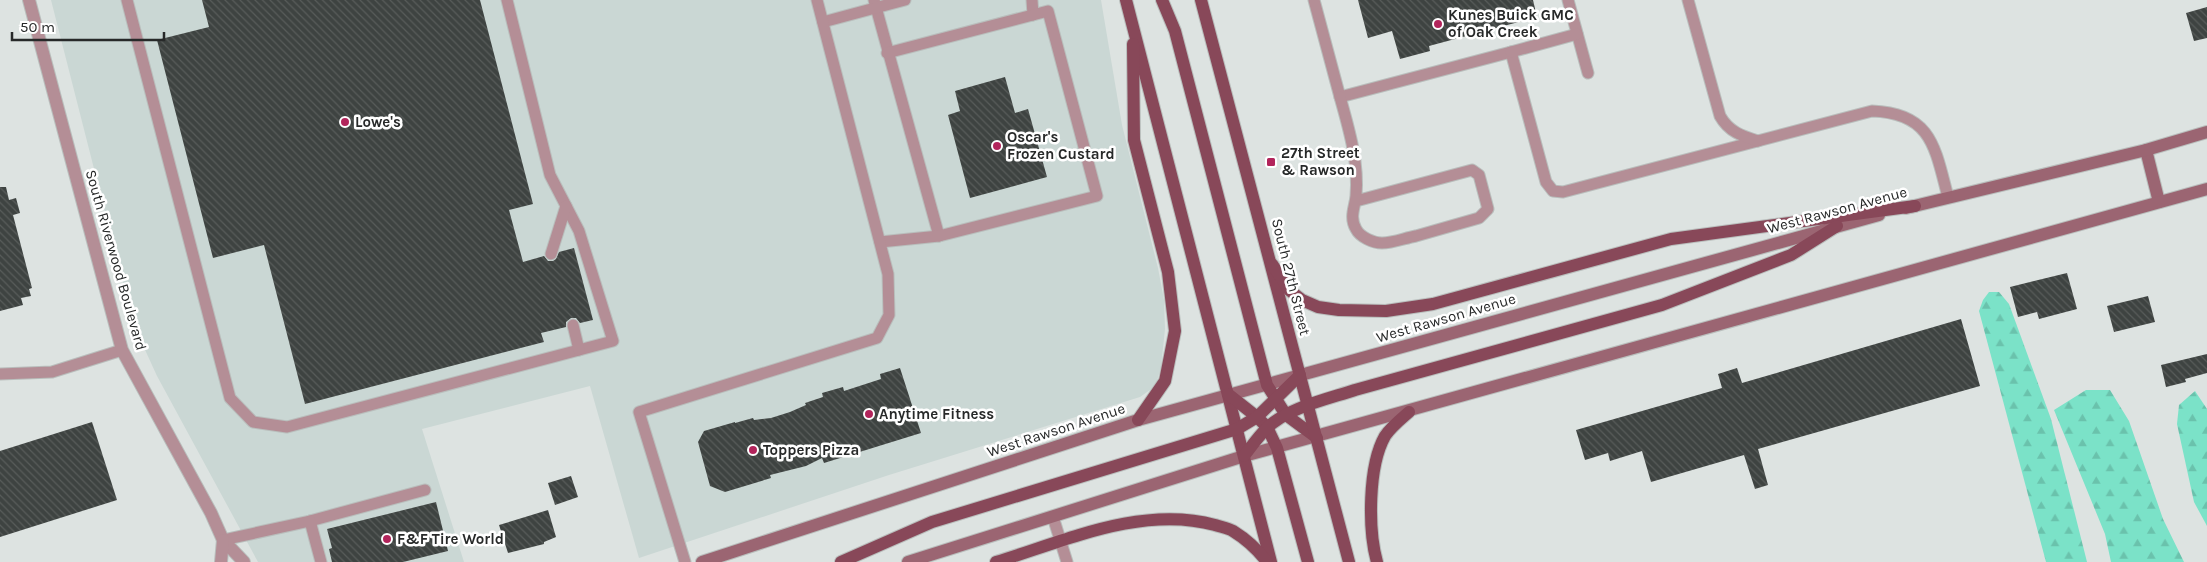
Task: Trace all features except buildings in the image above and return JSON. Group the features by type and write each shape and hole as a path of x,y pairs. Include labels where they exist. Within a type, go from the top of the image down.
{"main road":[{"path":"1126,0 1271,562"},
{"path":"1162,0 1174,31 1266,385 1286,415 1317,438"},
{"name":"South 27th Street","path":"1201,0 1349,562"},
{"path":"1133,24 1134,140 1168,272 1175,331 1165,381 1138,420"},
{"name":"West Rawson Avenue","path":"702,562 1138,420 1228,394 1300,376 1837,226 1948,197 2146,150 2207,132"},
{"path":"2146,150 2159,202"},
{"path":"908,562 1244,456 1317,438 2207,189"},
{"path":"1272,264 1289,290 1302,300 1318,306 1339,310 1386,311 1433,304 1670,238 1916,206"},
{"path":"1244,456 1267,428 1286,415 1308,405 1365,387 1662,305 1791,255 1837,226"},
{"path":"841,562 932,522 1237,429 1257,417 1276,401 1300,376"},
{"path":"1228,394 1257,417 1267,428 1277,448 1308,562"},
{"path":"1377,562 1371,510 1379,452 1385,436 1409,412"},
{"path":"996,562 1102,528 1133,522 1165,520 1200,521 1232,530 1258,551 1267,562"}],"street":[{"name":"South Riverwood Boulevard","path":"29,0 122,350 224,540 244,562"},
{"path":"221,562 224,540"}],"lane":[{"path":"127,0 230,398 253,422 287,427 613,341 579,231 550,175 507,0"},
{"path":"685,562 639,412 877,338 889,316 888,274 817,0"},
{"path":"823,22 875,4 905,0"},
{"path":"1032,0 1034,15"},
{"path":"1314,0 1351,136 1357,184 1356,201 1352,212 1356,230 1373,241 1382,243 1393,242 1479,218 1488,209 1479,175 1472,170 1356,201"},
{"path":"1568,0 1588,73"},
{"path":"1688,0 1720,116 1726,127 1735,133 1759,141"},
{"path":"875,4 939,236"},
{"path":"880,242 939,236 1097,196 1048,11 887,53"},
{"path":"1340,98 1577,34"},
{"path":"1511,52 1546,182 1553,191 1563,192 1872,112 1892,112 1911,120 1926,133 1935,147 1948,197"},
{"path":"551,254 566,206"},
{"path":"573,325 579,350"},
{"path":"0,374 52,372 122,350"},
{"path":"224,540 310,521 425,490"},
{"path":"1053,517 1067,562"},
{"path":"310,521 321,562"}],"shaded area":[{"path":"51,0 1101,0 1122,125 1158,268 1164,300 1165,329 1161,367 1157,381 1150,390 1140,397 889,475 639,558 590,386 422,429 464,562 258,562 157,376 141,341 128,302"}],"green space":[{"path":"1989,292 1999,292 2009,304 2051,419 2087,562 2046,562 1979,311 1983,300"},
{"path":"2086,390 2110,390 2129,421 2163,519 2184,562 2111,562 2105,534 2054,410"},
{"path":"2195,391 2207,409 2207,526 2194,502 2177,424 2179,405"}],"place":[{"name":"Kunes Buick GMC of Oak Creek","path":"1438,24"},
{"name":"Lowe's","path":"345,122"},
{"name":"Oscar's Frozen Custard","path":"997,146"},
{"name":"27th Street & Rawson","path":"1271,162"},
{"name":"Anytime Fitness","path":"869,414"},
{"name":"Toppers Pizza","path":"753,450"},
{"name":"F&F Tire World","path":"387,539"}]}
